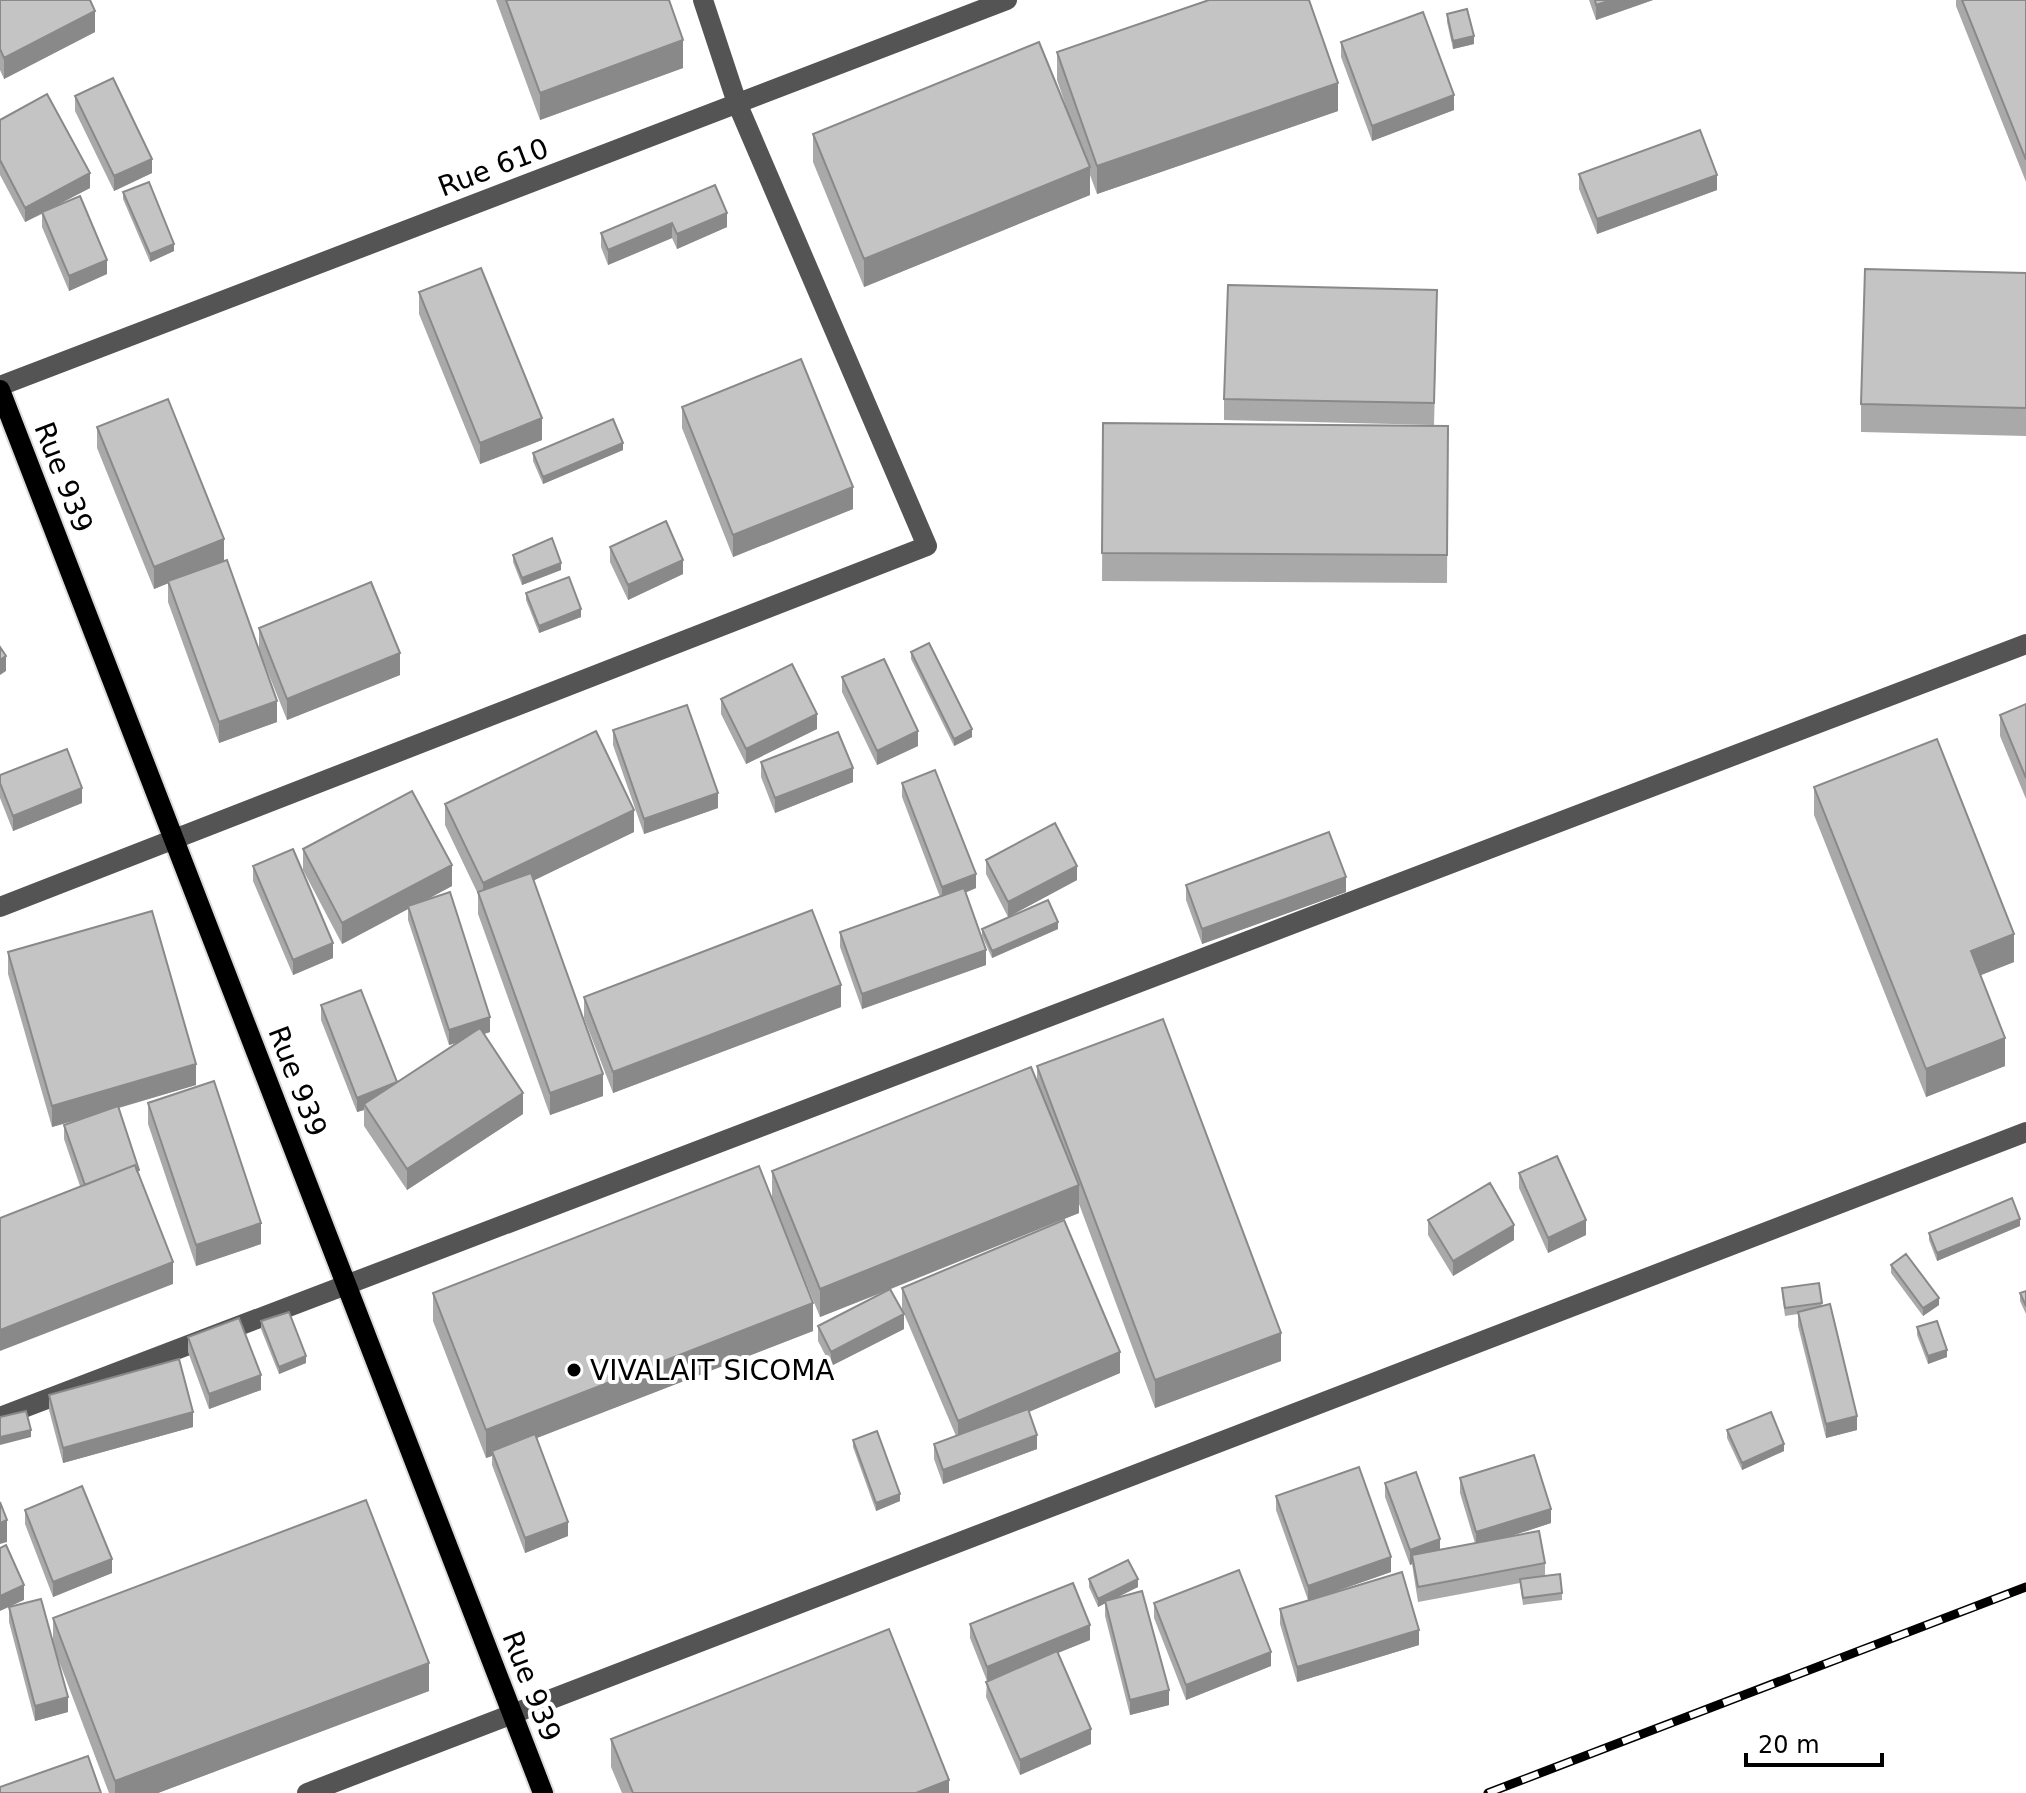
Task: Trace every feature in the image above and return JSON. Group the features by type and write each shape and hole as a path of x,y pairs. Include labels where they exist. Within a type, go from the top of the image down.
{"main road":[{"name":"Rue 939","path":"0,388 543,1793"}],"street":[{"path":"0,907 927,546 737,103 703,0"},
{"name":"Rue 610","path":"0,388 1007,0"},
{"path":"0,1417 2026,644"},
{"path":"307,1793 2026,1132"}],"building":[{"path":"0,0 90,0 95,11 4,58 0,49"},
{"path":"506,0 669,0 683,40 540,93"},
{"path":"1209,0 1309,0 1338,83 1097,166 1057,52"},
{"path":"1962,0 2026,0 2026,160"},
{"path":"1467,9 1474,36 1453,41 1447,14"},
{"path":"1423,12 1454,95 1372,126 1341,42"},
{"path":"1039,42 1090,167 864,259 813,134"},
{"path":"113,78 152,159 114,176 75,96"},
{"path":"47,94 90,173 25,208 0,160 0,120"},
{"path":"1700,130 1717,175 1597,219 1579,174"},
{"path":"149,182 174,244 150,254 123,192"},
{"path":"715,185 727,213 677,234 672,223 608,250 601,233"},
{"path":"80,196 107,260 69,276 42,212"},
{"path":"481,268 542,418 480,443 419,292"},
{"path":"1865,269 2026,273 2026,408 1861,404"},
{"path":"1228,285 1437,290 1434,403 1224,399"},
{"path":"801,359 853,487 733,535 682,407"},
{"path":"168,399 224,539 154,567 97,427"},
{"path":"613,419 623,443 543,477 533,453"},
{"path":"1103,423 1448,426 1447,555 1102,553"},
{"path":"666,521 683,560 628,585 610,547"},
{"path":"552,538 561,563 522,578 513,555"},
{"path":"227,560 277,701 219,722 168,581"},
{"path":"569,577 581,609 539,626 526,593"},
{"path":"371,582 400,653 287,699 259,628"},
{"path":"929,643 972,729 954,739 911,652"},
{"path":"884,659 918,731 877,751 842,677"},
{"path":"792,664 817,714 746,749 721,699"},
{"path":"2026,704 2026,778 2000,715"},
{"path":"687,705 718,793 644,819 613,730"},
{"path":"596,731 634,810 483,883 445,804"},
{"path":"838,732 853,768 775,798 761,762"},
{"path":"1937,739 2014,934 1971,951 2005,1038 1926,1069 1814,787"},
{"path":"67,749 82,788 13,816 0,783 0,775"},
{"path":"935,770 976,874 942,887 902,783"},
{"path":"412,791 452,865 342,923 303,849"},
{"path":"1055,823 1077,866 1008,902 986,860"},
{"path":"1329,832 1346,877 1202,929 1186,885"},
{"path":"293,849 333,943 293,960 253,866"},
{"path":"531,873 603,1074 550,1093 478,892"},
{"path":"964,888 986,950 862,994 840,932"},
{"path":"450,892 490,1017 449,1030 408,906"},
{"path":"1048,900 1058,922 992,951 982,929"},
{"path":"812,910 841,985 613,1072 584,997"},
{"path":"152,911 196,1064 52,1106 8,952"},
{"path":"361,990 397,1082 357,1098 321,1005"},
{"path":"1163,1019 1281,1333 1155,1380 1037,1066"},
{"path":"480,1028 523,1093 407,1169 364,1104"},
{"path":"1031,1067 1079,1185 820,1289 772,1171"},
{"path":"214,1081 261,1223 196,1245 148,1103"},
{"path":"118,1106 139,1170 135,1165 85,1185 64,1125"},
{"path":"1557,1156 1586,1220 1548,1238 1519,1173"},
{"path":"135,1165 173,1262 0,1330 0,1218"},
{"path":"759,1166 813,1303 486,1430 433,1293"},
{"path":"1490,1183 1514,1225 1453,1261 1428,1220"},
{"path":"2012,1198 2020,1219 1937,1253 1929,1233"},
{"path":"1064,1220 1120,1352 958,1421 902,1288"},
{"path":"1906,1254 1939,1298 1923,1308 1891,1265"},
{"path":"1819,1283 1822,1303 1785,1308 1782,1288"},
{"path":"890,1289 904,1314 831,1352 818,1326"},
{"path":"2026,1291 2026,1306 2020,1293"},
{"path":"1830,1304 1857,1416 1826,1424 1798,1312"},
{"path":"289,1312 306,1356 279,1367 261,1321"},
{"path":"239,1318 261,1375 209,1394 188,1337"},
{"path":"1937,1321 1947,1350 1928,1356 1917,1327"},
{"path":"179,1359 193,1412 63,1448 49,1395"},
{"path":"1028,1409 1037,1435 943,1470 934,1444"},
{"path":"26,1411 31,1430 0,1437 0,1417"},
{"path":"1771,1412 1784,1444 1742,1463 1727,1430"},
{"path":"877,1431 900,1494 876,1503 853,1440"},
{"path":"535,1434 568,1522 525,1538 492,1451"},
{"path":"1534,1455 1551,1509 1476,1532 1460,1478"},
{"path":"1359,1467 1391,1557 1308,1586 1276,1496"},
{"path":"1416,1472 1440,1539 1410,1550 1385,1483"},
{"path":"82,1486 112,1559 53,1582 25,1510"},
{"path":"366,1500 429,1663 115,1781 53,1618"},
{"path":"0,1502 7,1520 0,1523"},
{"path":"1539,1531 1545,1563 1418,1587 1412,1555"},
{"path":"6,1545 24,1585 0,1596 0,1548"},
{"path":"1128,1560 1138,1579 1098,1599 1089,1579"},
{"path":"1239,1570 1271,1652 1186,1685 1154,1603"},
{"path":"1402,1572 1419,1630 1297,1667 1280,1609"},
{"path":"1560,1574 1562,1593 1523,1598 1520,1579"},
{"path":"1073,1583 1090,1625 987,1667 970,1624"},
{"path":"1142,1591 1169,1690 1130,1700 1105,1601"},
{"path":"41,1599 68,1697 35,1706 9,1607"},
{"path":"889,1629 949,1780 916,1793 633,1793 611,1739"},
{"path":"1057,1651 1091,1729 1020,1760 986,1682"},
{"path":"88,1756 101,1793 0,1793 0,1787"}],"railway":[{"path":"1488,1793 2026,1587"}],"place":[{"name":"VIVALAIT SICOMA","path":"574,1370"}]}
